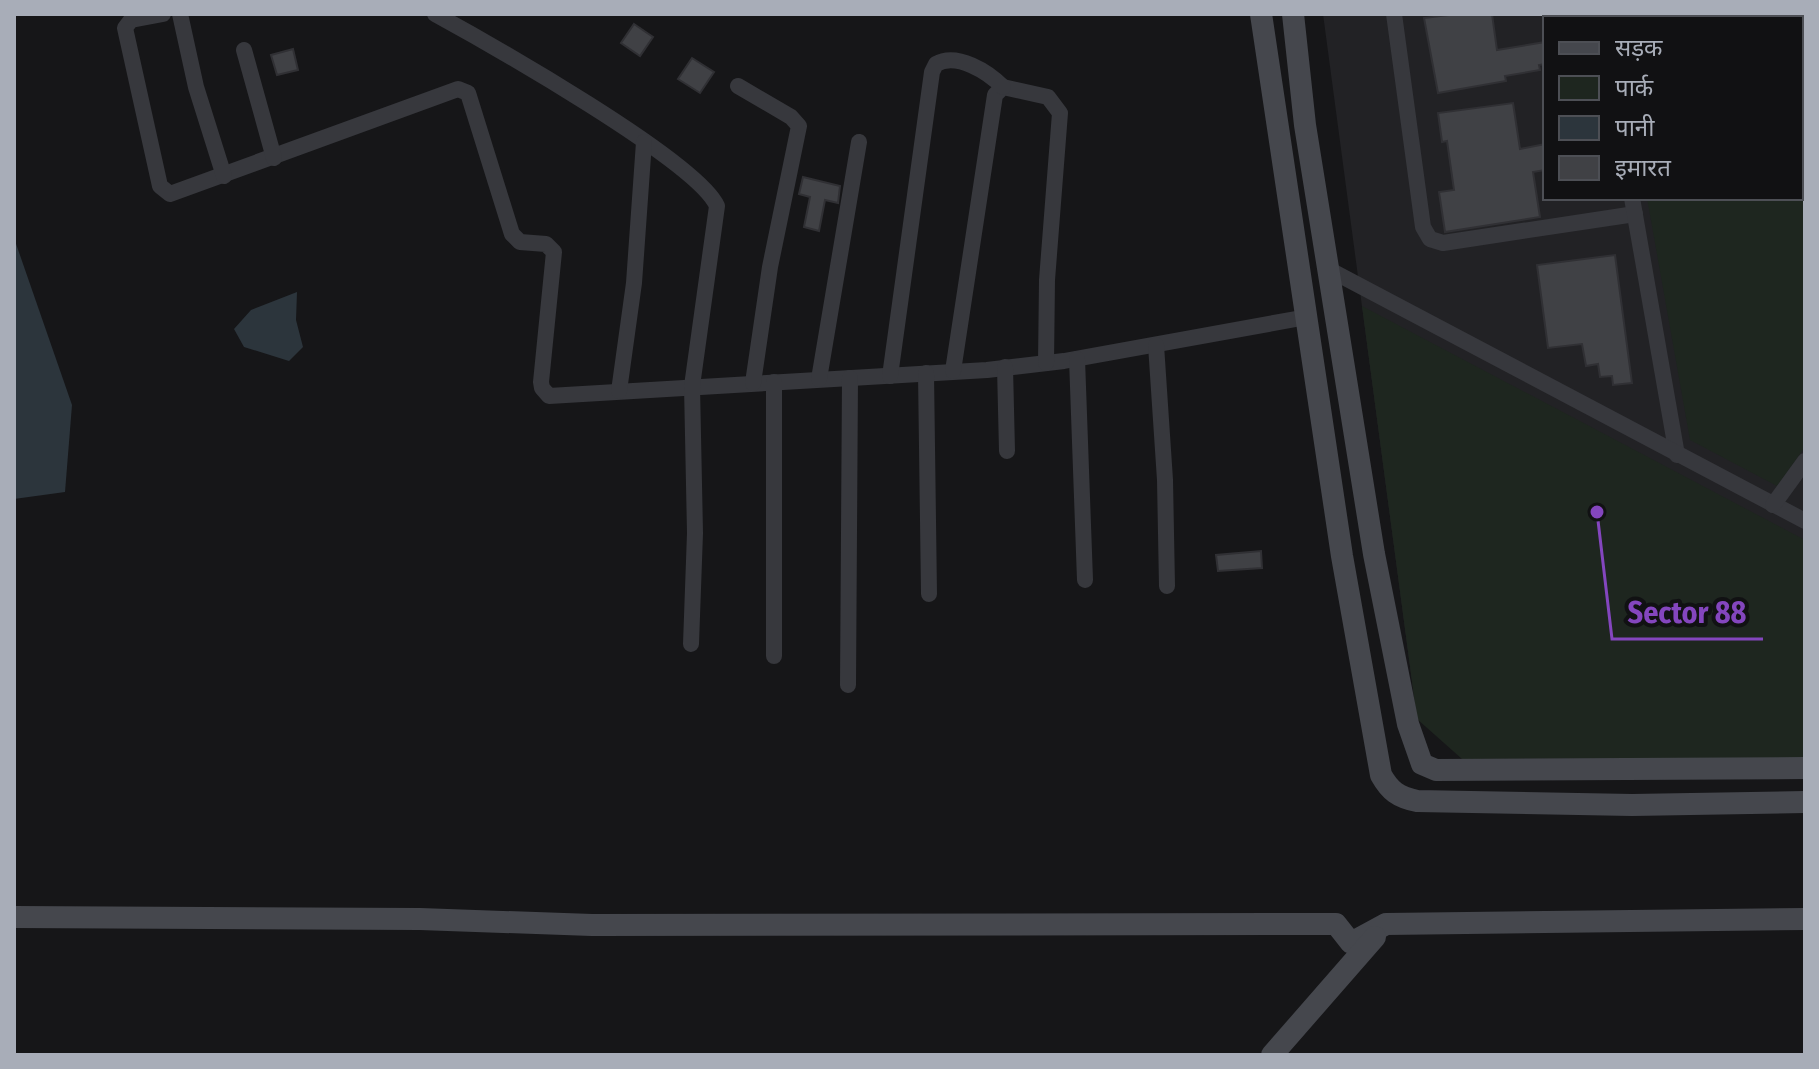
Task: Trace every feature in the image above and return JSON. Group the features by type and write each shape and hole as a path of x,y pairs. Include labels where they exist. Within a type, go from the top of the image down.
{"street":[{"path":"163,14 131,20 125,28 160,186 170,194 178,194 458,89 468,93 512,234 520,242 546,244 554,252 542,388 549,396 890,376 1046,363 1307,317"},
{"path":"180,14 196,87 224,176"},
{"path":"435,14 644,142 709,191 717,206 692,386 695,533 691,644"},
{"path":"1261,14 1360,665 1381,775 1388,789 1401,798 1433,802 1617,805 1805,802"},
{"path":"1293,14 1305,125 1379,584 1417,757 1422,764 1436,770 1805,768"},
{"path":"1394,14 1423,227 1430,239 1443,243 1634,206 1677,455"},
{"path":"244,50 274,158"},
{"path":"890,376 932,72 936,64 948,60 987,72 1003,87 1048,97 1060,113 1047,280 1046,363"},
{"path":"738,86 791,117 800,132 770,267 753,383"},
{"path":"953,371 995,95 1003,87"},
{"path":"619,391 634,283 644,142"},
{"path":"819,379 859,142"},
{"path":"1330,270 1805,521"},
{"path":"1156,345 1165,480 1167,586"},
{"path":"1077,359 1085,580"},
{"path":"1005,367 1007,451"},
{"path":"926,373 929,594"},
{"path":"848,685 850,378"},
{"path":"774,382 774,656"},
{"path":"1773,505 1805,461"},
{"path":"1388,789 1417,757"},
{"path":"14,917 420,919 592,925 1336,924 1351,943 1386,924 1805,919"},
{"path":"1272,1055 1386,924"}],"shaded area":[{"path":"1323,14 1805,14 1805,758 1417,719"}],"green space":[{"path":"1803,106 1805,447 1777,486 1690,440 1647,200 1803,200"},
{"path":"1362,306 1805,540 1805,758 1462,759 1417,719"}],"water":[{"path":"14,238 72,405 65,492 14,499"},
{"path":"297,292 296,320 303,347 289,361 244,347 234,329 251,310"}],"building":[{"path":"1492,14 1497,50 1543,42 1543,64 1539,65 1540,70 1505,76 1506,81 1438,93 1424,18"},
{"path":"634,24 653,37 640,56 621,43"},
{"path":"293,49 298,70 277,75 271,55"},
{"path":"692,58 714,72 700,93 678,79"},
{"path":"1513,103 1520,149 1543,144 1543,170 1533,172 1540,217 1445,232 1439,192 1454,190 1447,141 1442,142 1438,113"},
{"path":"803,177 840,186 838,203 825,200 819,231 804,227 810,197 799,194"},
{"path":"1615,255 1632,383 1613,385 1612,376 1600,377 1598,364 1586,366 1582,344 1548,348 1537,265"},
{"path":"1261,551 1262,568 1218,571 1216,555"}],"place":[{"name":"Sector 88","path":"1597,512"}]}
